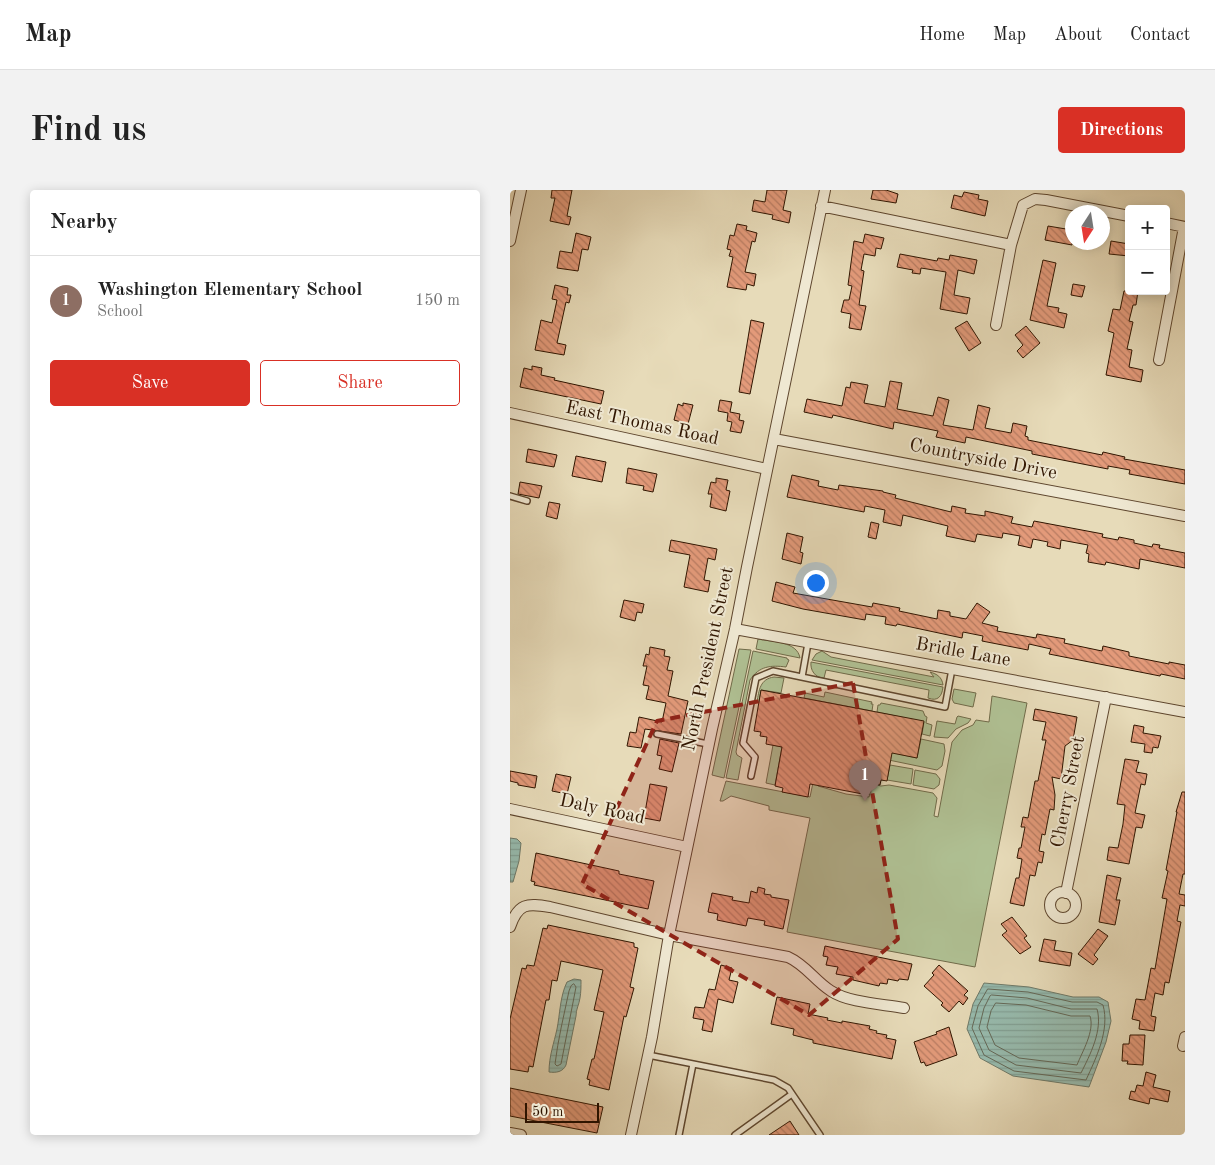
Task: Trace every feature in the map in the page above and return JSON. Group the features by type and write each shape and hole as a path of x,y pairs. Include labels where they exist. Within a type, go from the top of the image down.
{"street":[{"path":"510,241 521,190"},
{"name":"North President Street","path":"631,1135 687,847 735,629 825,190"},
{"path":"996,325 1011,245 1023,205 1035,199 1125,215"},
{"path":"821,206 1011,245"},
{"path":"1159,360 1184,227 1170,225"},
{"name":"East Thomas Road","path":"510,413 767,469"},
{"name":"Countryside Drive","path":"774,439 1185,516"},
{"name":"Bridle Lane","path":"735,629 1185,712"},
{"name":"Cherry Street","path":"1066,893 1106,697"},
{"name":"Daly Road","path":"510,809 687,847"},
{"path":"510,927 514,915 531,904 550,907 669,935 788,957 803,966 826,988 839,995 904,1008"},
{"path":"510,1133 521,1135"}],"lane":[{"path":"510,496 526,501"},
{"path":"802,677 809,642"},
{"path":"751,776 755,756 744,743 756,678 773,671 945,707 952,669"},
{"path":"657,734 709,744"},
{"path":"648,1055 774,1080 788,1088 820,1135"},
{"path":"679,1135 693,1064"},
{"path":"735,1135 792,1094"}],"highlighted area":[{"path":"853,683 898,939 809,1015 582,884 657,721"}],"green space":[{"path":"758,639 789,645 798,652 800,658 756,649"},
{"path":"739,649 751,650 724,778 712,775"},
{"path":"753,651 789,660 786,667 775,666 761,669 750,680 736,752 742,758 738,780 726,778"},
{"path":"822,651 831,657 934,677 930,672 939,676 943,685 812,660 816,654"},
{"path":"811,662 943,687 937,699 931,699 928,698 929,690 826,670 824,678 821,678 814,673 811,668"},
{"path":"769,678 784,678 781,693 761,690 759,703 757,702 763,683"},
{"path":"954,689 976,693 973,707 954,703 952,699"},
{"path":"825,692 872,702 872,711 804,698 805,693 824,697"},
{"path":"992,696 1027,703 975,967 787,932 810,818 769,810 769,806 731,796 720,801 726,781 810,797 819,754 823,755 818,786 846,794 869,797 872,784 933,793 937,798 934,816 938,817 952,742 962,730 973,725 976,720 989,722"},
{"path":"881,703 923,711 927,717 926,723 932,725 930,736 922,734 924,722 877,712 878,705"},
{"path":"958,716 971,719 968,723 956,729 948,738 934,737 937,721 955,724"},
{"path":"921,739 944,744 945,751 942,766 937,770 879,758 881,750 917,758"},
{"path":"773,745 782,747 775,785 766,783"},
{"path":"890,765 913,769 911,784 887,780"},
{"path":"915,770 936,774 940,779 939,785 934,789 913,785"}],"water":[{"path":"510,838 517,839 521,843 519,861 513,882 510,882"},
{"path":"574,979 581,980 581,994 566,1065 559,1072 549,1072 563,993 567,982"},
{"path":"984,983 1029,987 1073,997 1099,997 1108,1002 1111,1021 1106,1042 1089,1087 1013,1076 980,1058 967,1029 973,1004"}],"building":[{"path":"552,190 572,190 567,216 571,217 569,225 550,221 555,198 551,198"},
{"path":"767,190 787,190 783,210 791,212 789,223 772,219 773,215 752,211 754,200 765,202"},
{"path":"873,190 886,190 898,194 896,203 871,199"},
{"path":"964,192 979,195 978,199 988,201 985,216 951,208 954,195 962,197"},
{"path":"737,224 747,226 746,230 757,233 755,242 752,241 745,272 756,274 754,286 747,284 746,290 727,287 733,257 729,256 731,250 727,249 730,235 734,236"},
{"path":"1048,226 1065,229 1065,244 1045,240"},
{"path":"576,233 591,237 588,250 582,249 578,271 557,268 560,251 572,253"},
{"path":"865,234 884,238 881,249 876,248 875,256 864,254 861,270 864,271 859,305 866,306 861,330 849,328 851,314 841,312 844,300 849,300 852,286 848,285 854,241 863,243"},
{"path":"1111,241 1125,243 1125,256 1109,254"},
{"path":"900,254 937,261 938,258 949,260 950,255 977,260 974,274 958,270 954,295 970,298 967,314 940,309 946,272 921,268 920,274 912,273 913,270 897,267"},
{"path":"1043,260 1056,263 1047,306 1059,308 1058,312 1067,314 1064,328 1030,320"},
{"path":"1073,284 1085,286 1082,297 1071,295"},
{"path":"555,285 568,288 567,295 571,295 569,303 566,302 557,343 566,345 564,355 535,350 541,320 552,323 557,300 552,299"},
{"path":"1124,291 1125,295 1137,295 1136,305 1133,305 1129,321 1133,322 1127,349 1132,350 1129,367 1143,370 1141,382 1106,375 1114,333 1108,331 1113,309 1120,310"},
{"path":"751,320 764,323 750,394 739,392"},
{"path":"967,321 981,343 969,351 955,328"},
{"path":"1026,326 1040,343 1023,358 1017,351 1023,345 1015,335"},
{"path":"532,366 542,368 541,375 555,378 554,380 604,391 601,404 520,387 524,368 532,370"},
{"path":"890,381 902,383 897,409 933,416 938,397 949,400 943,425 973,430 978,405 990,408 985,428 1011,433 1013,423 1027,426 1025,436 1028,437 1028,440 1102,455 1103,452 1125,457 1124,459 1185,470 1185,484 1129,474 1130,470 1108,466 1108,469 1032,454 1032,451 966,437 965,443 936,437 938,431 894,422 893,429 833,415 832,418 804,412 807,399 842,406 846,387 850,388 851,382 868,385 864,403 885,407"},
{"path":"720,400 732,402 730,412 740,414 739,420 744,421 741,433 730,431 732,422 727,421 728,413 718,411"},
{"path":"683,403 693,405 688,424 674,420 678,404 683,406"},
{"path":"528,449 557,455 554,467 526,462"},
{"path":"576,456 606,462 602,482 572,476"},
{"path":"628,468 657,474 653,492 643,490 644,486 626,483"},
{"path":"792,475 819,481 818,486 838,490 839,485 883,491 896,495 895,498 951,512 952,506 966,509 965,513 985,516 985,511 1013,517 1011,523 1032,527 1034,521 1103,534 1102,537 1118,540 1119,537 1134,540 1134,543 1152,547 1153,544 1160,545 1159,548 1185,553 1185,568 1140,559 1139,569 1106,562 1105,565 1088,562 1089,554 1086,553 1088,545 1061,540 1060,549 1047,546 1048,542 1033,539 1031,548 1018,545 1020,536 1003,533 1002,538 977,534 975,542 946,536 948,526 903,515 901,526 883,522 885,510 865,506 864,512 787,497"},
{"path":"716,478 728,480 726,490 730,491 726,511 710,507 712,494 708,494 711,482 716,483"},
{"path":"520,482 542,486 539,498 518,494"},
{"path":"549,502 560,504 557,519 546,516"},
{"path":"871,522 879,524 876,539 868,537"},
{"path":"787,533 803,537 800,552 803,553 801,564 782,559"},
{"path":"671,540 717,549 715,560 708,558 704,580 710,581 708,592 684,587 690,555 669,551"},
{"path":"776,582 795,587 793,593 872,607 873,603 900,608 899,611 937,619 938,610 950,612 950,616 966,619 977,603 990,612 982,623 998,627 997,631 1036,638 1037,634 1065,639 1064,643 1102,651 1103,646 1129,652 1129,656 1169,664 1169,662 1185,665 1185,679 1161,674 1160,676 1049,654 1051,649 1029,644 1028,650 982,641 983,636 963,632 962,638 897,624 896,626 885,624 886,617 866,614 865,620 803,609 772,601"},
{"path":"624,600 644,604 642,613 637,612 635,621 620,617"},
{"path":"650,647 665,650 664,656 670,657 667,670 673,671 668,696 688,701 681,734 645,729 641,748 627,746 630,732 636,733 639,717 662,722 666,703 646,699 649,686 643,685 647,666 643,666 646,654 649,655"},
{"path":"761,690 924,721 917,758 892,753 887,781 881,780 880,785 870,783 868,795 810,784 808,797 782,792 783,788 775,786 782,747 766,744 767,737 760,736 761,732 754,731"},
{"path":"1035,709 1077,717 1073,740 1065,746 1061,779 1052,777 1055,795 1054,810 1050,809 1045,835 1042,834 1039,851 1044,852 1042,863 1038,862 1035,876 1030,875 1024,906 1010,903 1016,878 1019,878 1022,859 1017,858 1025,827 1021,827 1023,817 1028,818 1046,740 1042,740 1046,722 1033,720"},
{"path":"1134,725 1144,727 1143,733 1161,736 1158,748 1153,747 1152,753 1144,752 1145,744 1131,742"},
{"path":"660,739 679,743 672,772 659,769 662,756 657,755"},
{"path":"1125,759 1139,761 1136,772 1147,774 1145,785 1141,784 1135,813 1145,815 1142,828 1136,827 1129,864 1107,860 1109,847 1118,848 1123,824 1125,805 1117,804"},
{"path":"510,771 537,776 535,788 518,785 518,783 510,781"},
{"path":"556,774 571,777 567,794 552,791"},
{"path":"650,784 667,787 660,821 644,818"},
{"path":"1182,792 1185,792 1185,874 1183,874 1179,894 1185,895 1185,906 1180,905 1177,921 1181,922 1169,983 1165,982 1163,995 1155,993 1151,1016 1156,1017 1154,1031 1139,1029 1140,1021 1132,1019 1136,999 1145,1000 1151,968 1155,969 1167,899 1162,898 1168,871 1166,870 1176,812"},
{"path":"536,853 619,871 619,874 654,881 648,909 534,885 535,882 531,881"},
{"path":"1107,875 1121,878 1116,900 1120,900 1115,925 1099,922"},
{"path":"758,887 765,889 764,894 771,895 771,897 789,900 783,929 764,925 765,921 748,918 746,926 717,920 718,914 708,912 712,893 733,897 732,900 749,903 751,891 757,893"},
{"path":"1012,917 1027,936 1024,938 1031,947 1020,954 1002,935 1007,931 1001,924"},
{"path":"548,925 634,943 634,947 638,948 630,987 634,988 626,1017 624,1016 609,1090 589,1085 590,1080 587,1079 592,1059 594,1059 604,1012 594,1010 603,970 561,961 557,981 552,980 549,1000 546,1000 533,1067 529,1066 528,1072 510,1069 510,1019 522,968 526,969 527,965 534,966 543,928 547,929"},
{"path":"1098,929 1108,936 1094,955 1098,959 1093,965 1078,954"},
{"path":"1044,939 1056,941 1054,950 1072,953 1070,966 1039,961"},
{"path":"825,946 912,964 908,980 888,979 887,984 880,983 879,986 853,980 853,977 836,974 838,967 826,965 828,957 823,956"},
{"path":"721,965 732,968 729,980 738,982 733,1003 718,999 712,1032 702,1030 704,1020 693,1018 695,1007 704,1008 709,989 715,990"},
{"path":"939,965 968,991 964,995 968,998 963,1005 959,1001 949,1012 941,1005 943,1003 924,986 934,975 932,973"},
{"path":"777,997 810,1004 808,1014 842,1023 842,1021 870,1026 869,1029 877,1031 876,1033 887,1035 886,1038 896,1040 892,1059 813,1043 813,1040 793,1035 794,1029 771,1024"},
{"path":"949,1027 957,1055 926,1066 924,1062 921,1063 914,1042 937,1034 936,1032"},
{"path":"1130,1035 1145,1035 1143,1065 1127,1064 1128,1061 1122,1061 1123,1044 1129,1044"},
{"path":"1146,1072 1156,1075 1153,1087 1170,1091 1168,1102 1150,1098 1149,1104 1129,1099 1131,1091 1135,1092 1137,1085 1143,1086"},
{"path":"510,1088 603,1107 597,1133 510,1116"},
{"path":"790,1121 799,1135 769,1135"}],"place":[{"name":"Washington Elementary School","path":"865,801"}]}
